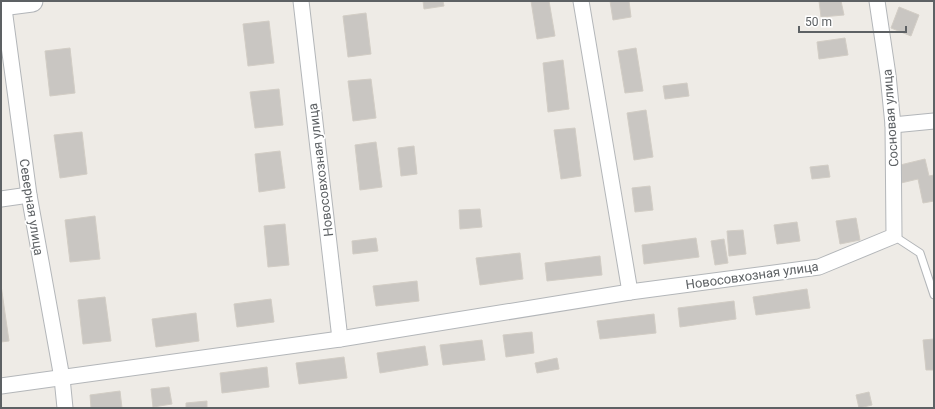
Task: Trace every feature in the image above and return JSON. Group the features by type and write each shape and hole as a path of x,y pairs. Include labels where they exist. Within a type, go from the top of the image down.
{"street":[{"path":"2,4 32,1"},
{"name":"Новосовхозная улица","path":"301,1 340,339"},
{"path":"581,1 630,292"},
{"name":"Сосновая улица","path":"877,1 888,75 893,125 894,236"},
{"name":"Северная улица","path":"2,4 28,195 62,378 66,408"},
{"path":"893,125 934,121"},
{"path":"1,200 28,195"},
{"name":"Новосовхозная улица","path":"1,386 340,339 630,292 819,267 894,236"}],"lane":[{"path":"894,236 920,253 934,295"}],"building":[{"path":"423,1 443,1 444,6 424,9"},
{"path":"531,1 549,1 555,36 537,39"},
{"path":"610,1 629,1 631,17 613,20"},
{"path":"819,1 841,1 844,15 821,17"},
{"path":"899,7 919,15 911,36 891,28"},
{"path":"366,13 371,54 348,57 343,16"},
{"path":"269,21 274,63 248,66 243,24"},
{"path":"845,38 848,55 819,59 817,42"},
{"path":"70,48 75,93 50,96 45,51"},
{"path":"636,48 643,91 625,93 618,51"},
{"path":"563,60 569,109 548,112 543,63"},
{"path":"371,79 376,118 353,121 348,81"},
{"path":"687,83 689,96 665,99 663,86"},
{"path":"279,89 283,125 255,128 250,92"},
{"path":"646,110 653,157 634,160 627,113"},
{"path":"575,128 581,176 561,179 554,130"},
{"path":"82,132 87,174 60,178 54,135"},
{"path":"376,142 382,187 360,190 355,145"},
{"path":"414,146 417,174 401,176 398,148"},
{"path":"280,151 285,188 259,192 255,154"},
{"path":"925,159 929,176 934,175 934,201 923,203 918,179 901,183 896,166"},
{"path":"828,165 830,177 812,179 810,167"},
{"path":"650,186 653,210 635,212 632,188"},
{"path":"480,209 482,227 460,229 459,210"},
{"path":"95,216 100,259 70,262 65,220"},
{"path":"856,218 860,240 840,244 836,221"},
{"path":"797,222 800,241 777,244 774,225"},
{"path":"285,224 289,265 268,267 264,226"},
{"path":"743,230 746,254 729,256 727,231"},
{"path":"376,238 378,251 353,254 352,241"},
{"path":"696,238 699,257 644,264 642,245"},
{"path":"724,239 728,263 715,265 711,241"},
{"path":"520,253 523,279 480,285 476,258"},
{"path":"600,256 602,275 547,281 545,263"},
{"path":"417,281 419,301 376,306 373,286"},
{"path":"1,285 9,341 1,342"},
{"path":"807,289 810,308 756,315 753,297"},
{"path":"105,297 111,341 83,344 78,300"},
{"path":"271,299 274,322 237,327 234,304"},
{"path":"734,301 736,319 680,327 678,308"},
{"path":"196,313 199,341 156,347 152,319"},
{"path":"654,314 656,333 600,339 597,321"},
{"path":"532,332 534,353 506,357 503,335"},
{"path":"934,339 934,370 926,370 923,340"},
{"path":"482,340 485,360 443,365 440,345"},
{"path":"425,346 428,365 380,373 377,353"},
{"path":"344,357 347,378 299,384 296,363"},
{"path":"557,358 559,369 537,373 535,363"},
{"path":"267,367 269,387 222,393 220,373"},
{"path":"169,387 172,404 153,407 151,389"},
{"path":"120,391 122,408 91,408 90,395"},
{"path":"869,392 872,405 859,408 856,395"},
{"path":"207,401 207,408 186,408 186,403"}]}
